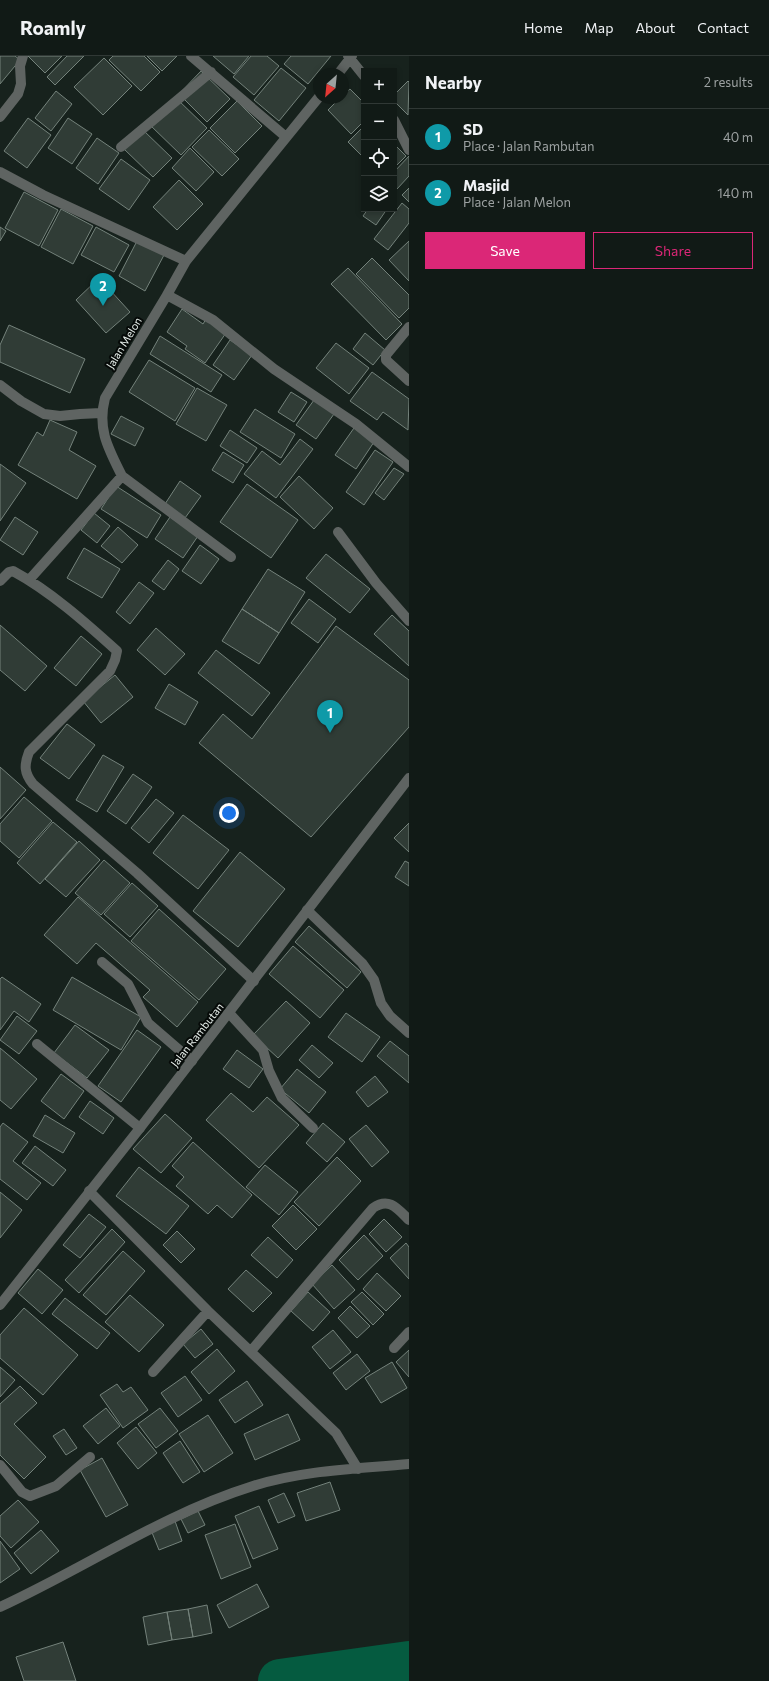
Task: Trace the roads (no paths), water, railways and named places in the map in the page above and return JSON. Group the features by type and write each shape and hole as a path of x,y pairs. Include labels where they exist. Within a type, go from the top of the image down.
{"street":[{"path":"0,117 18,94 21,84 20,66 24,56"},
{"path":"191,56 286,137"},
{"path":"342,68 350,57 361,72"},
{"path":"121,147 211,72"},
{"name":"Jalan Melon","path":"122,476 110,451 103,430 101,413 105,398 167,295 186,260 313,104"},
{"path":"397,126 409,150"},
{"path":"0,172 43,195 186,260"},
{"path":"167,295 213,320 274,369 356,424 409,467"},
{"path":"409,327 386,355 386,360 409,381"},
{"path":"0,385 21,401 44,414 60,416 101,413"},
{"path":"29,580 122,476 231,557"},
{"path":"338,532 376,583 409,621"},
{"path":"0,581 9,572 13,571 29,580 97,632 117,651 116,660 110,671 29,752 24,764 26,775 33,784 137,874 254,981"},
{"name":"Jalan Rambutan","path":"0,1305 192,1061 409,778"},
{"path":"307,910 362,962 374,980 381,1003 390,1016 409,1033"},
{"path":"102,962 128,984 148,1023 192,1061"},
{"path":"229,1013 263,1050 269,1071 282,1098 313,1128"},
{"path":"37,1044 140,1128"},
{"path":"89,1191 208,1311 336,1433 358,1469"},
{"path":"251,1351 373,1208 380,1203 390,1203 409,1220"},
{"path":"153,1372 208,1311"},
{"path":"394,1348 409,1332"},
{"path":"0,1465 22,1492 30,1496 56,1486 90,1457"},
{"path":"0,1607 26,1595 144,1531 227,1494 287,1477 409,1464"}],"waterway":[{"path":"280,1681 409,1663"}],"place":[{"name":"Masjid","path":"103,306"},
{"name":"SD","path":"330,733"}]}
